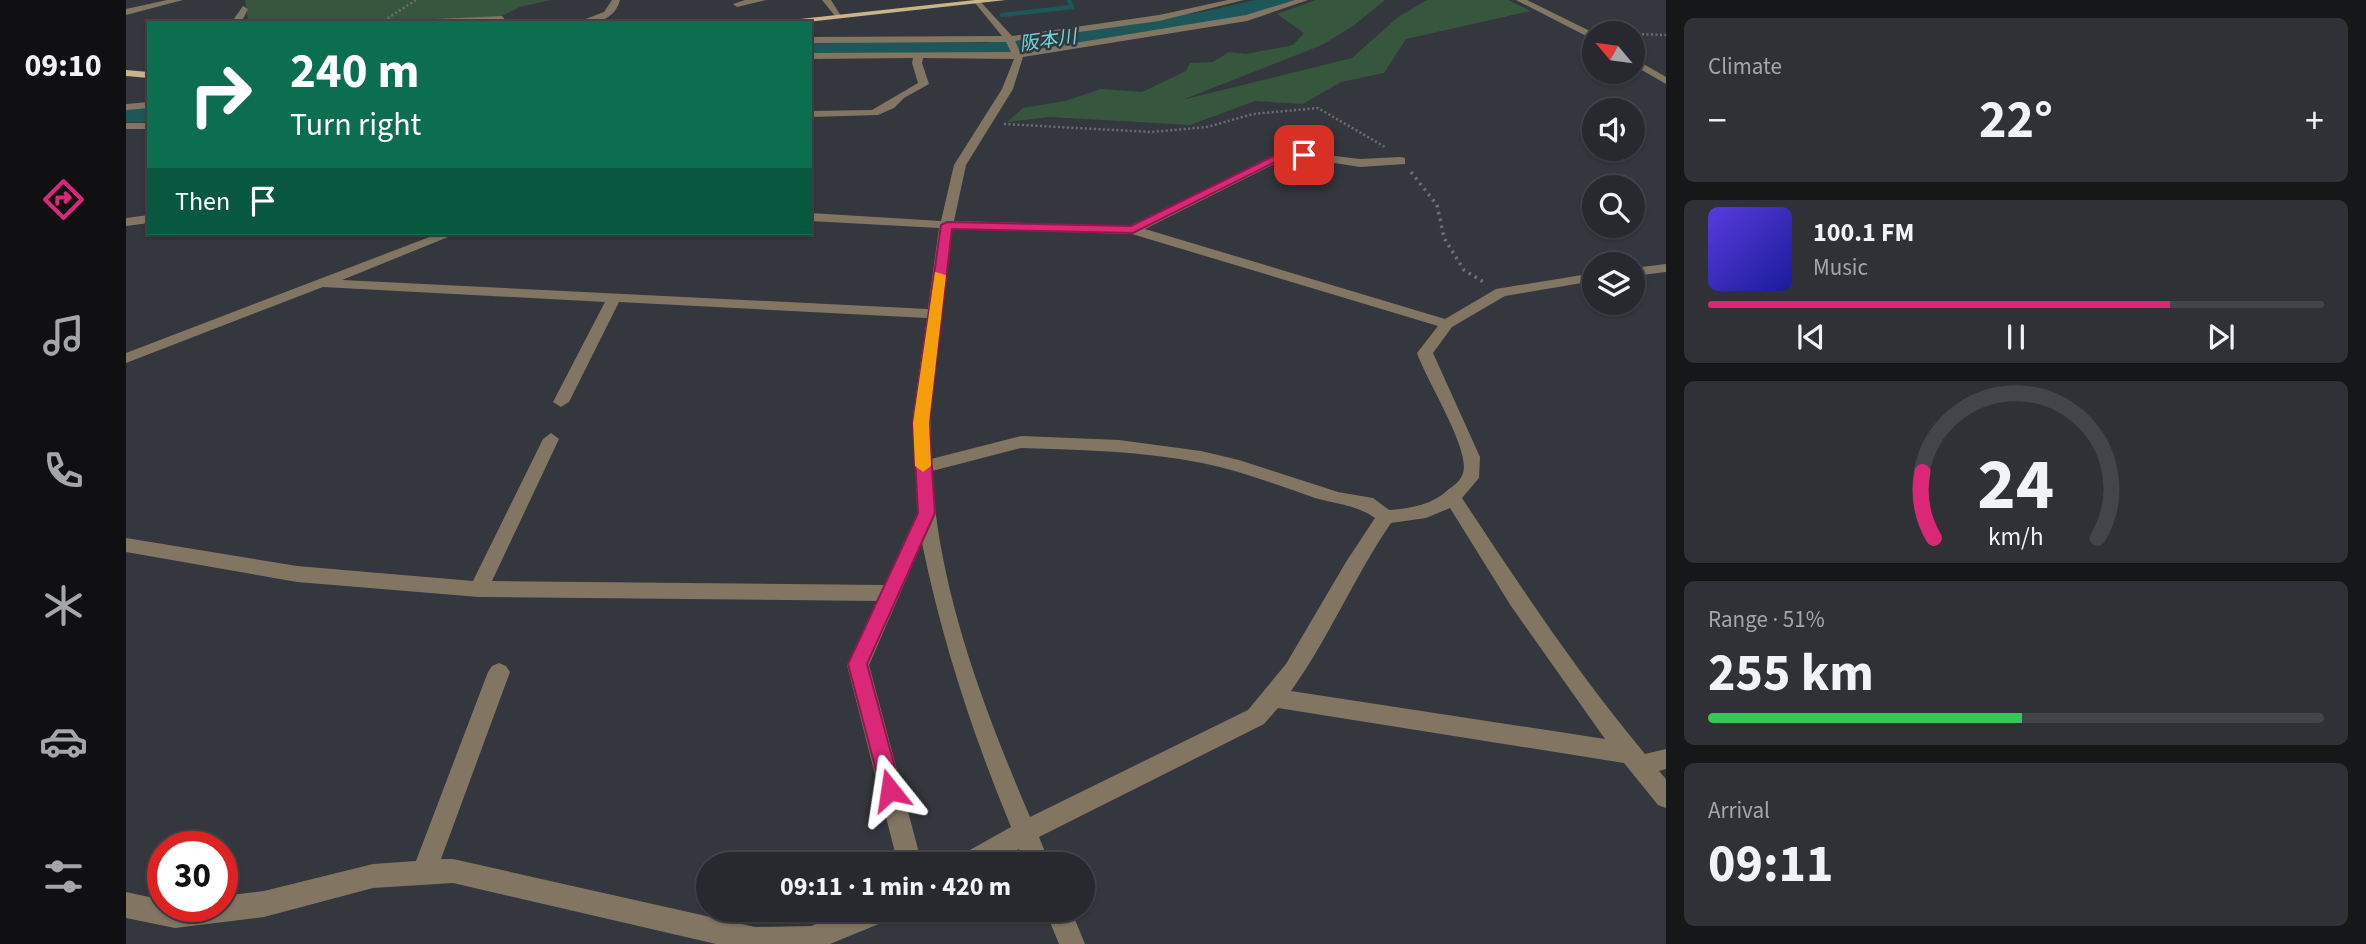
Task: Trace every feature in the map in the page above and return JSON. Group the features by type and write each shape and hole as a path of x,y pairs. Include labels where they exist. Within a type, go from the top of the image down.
{"main road":[{"path":"783,21 1002,0"},
{"path":"126,73 147,75"}],"street":[{"path":"126,12 179,0"},
{"path":"586,21 603,16 614,9 616,0"},
{"path":"737,4 762,0"},
{"path":"826,0 838,14"},
{"path":"812,56 966,56 1240,0"},
{"path":"812,40 959,41 1013,47 1247,18 1304,0"},
{"path":"1520,0 1582,31"},
{"path":"979,3 1013,47 1017,68 957,168 934,314 921,423 923,467 927,513 943,597 991,753 1033,852"},
{"path":"237,21 243,9"},
{"path":"458,21 502,21"},
{"path":"959,41 966,56"},
{"path":"812,114 874,113 890,106 900,96 924,84 916,63 919,55"},
{"path":"1645,68 1666,81"},
{"path":"129,109 147,105"},
{"path":"126,126 147,126"},
{"path":"1133,230 1288,152 1360,163 1401,161"},
{"path":"812,217 947,225 1133,230 1447,324"},
{"path":"126,222 147,219"},
{"path":"126,358 446,235"},
{"path":"1645,271 1666,268"},
{"path":"923,467 1021,442 1119,446 1201,457 1239,466 1337,498 1367,503 1386,517 1433,511 1453,498 1470,480 1474,465 1424,353 1447,324 1501,292 1582,279"},
{"path":"323,283 934,314"},
{"path":"561,402 613,299"},
{"path":"479,589 551,439"},
{"path":"1453,498 1518,600 1602,719 1666,797"},
{"path":"907,852 858,664 927,513"},
{"path":"991,852 1025,832 1256,718 1276,698 1324,624 1338,591 1369,538 1386,517"},
{"path":"126,545 297,574 479,589 891,593"},
{"path":"424,873 499,672"},
{"path":"1276,698 1637,760 1666,759"},
{"path":"126,905 175,915 264,904 373,876 453,872 755,940 811,939 853,922"},
{"path":"1063,922 1072,944"}],"path":[{"path":"383,21 416,0"},
{"path":"1645,34 1666,35"}],"green space":[{"path":"245,0 551,0 520,7 502,16 417,21 248,20"},
{"path":"1316,0 1385,0 1353,26 1322,45 1182,100 1352,58 1398,17 1427,0 1508,0 1531,11 1406,39 1384,73 1341,82 1303,104 1255,101 1190,125 1050,117 1007,122 1023,108 1065,101 1101,89 1142,92 1186,71 1190,63 1213,62 1229,52 1246,54 1293,45 1304,33 1277,14"}],"waterway":[{"path":"1002,15 1072,7 1069,0"},
{"name":"阪本川","path":"812,48 852,46 985,50 1202,19 1283,0"},
{"name":"阪本川","path":"126,114 147,114"}],"slow traffic":[{"path":"923,466 921,423 939,275"}],"route":[{"path":"890,790 858,664 927,513 921,423 947,225 1133,230 1288,152 1304,155"}]}
